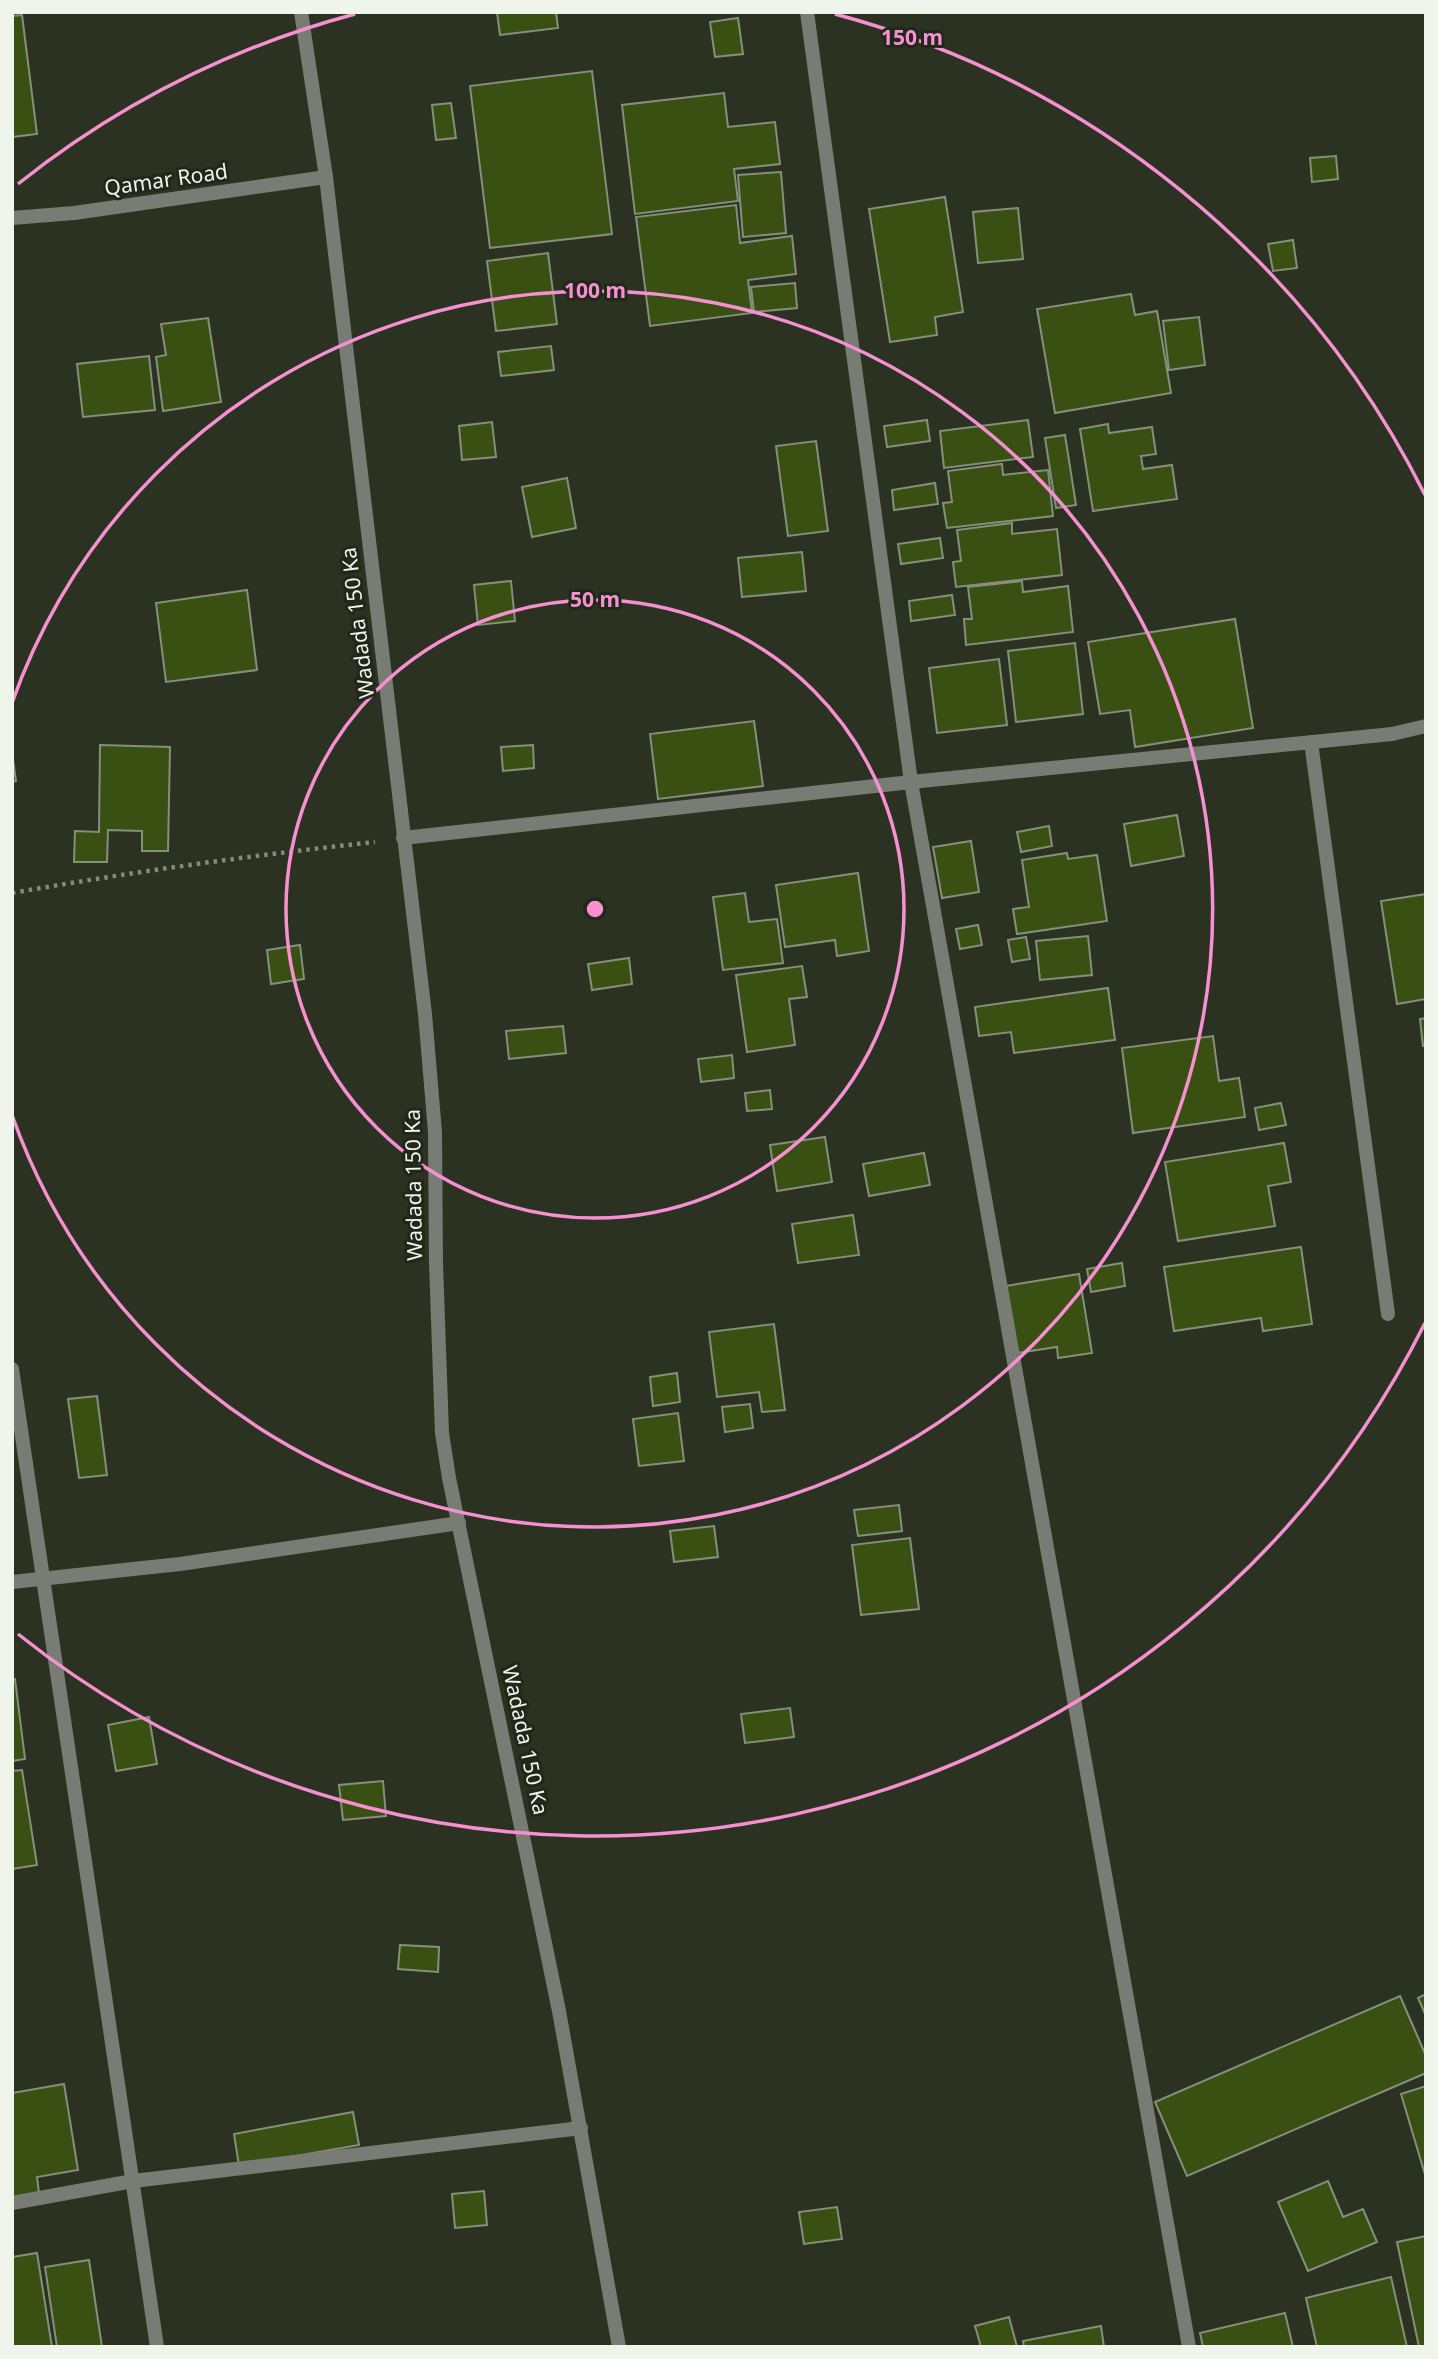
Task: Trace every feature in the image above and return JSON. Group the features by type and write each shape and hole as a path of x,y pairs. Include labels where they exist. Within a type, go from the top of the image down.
{"street":[{"name":"Wadada 150 Ka","path":"301,12 326,177 425,1014 435,1132 442,1433 449,1478 526,1845 619,2347"},
{"path":"807,12 911,782 1189,2347"},
{"name":"Qamar Road","path":"12,218 74,213 326,177"},
{"path":"403,838 911,782 1392,734 1426,726"},
{"path":"1311,742 1388,1314"},
{"path":"12,1370 158,2347"},
{"path":"12,1582 180,1564 459,1523"},
{"path":"12,2203 133,2181 580,2127"}],"path":[{"path":"12,893 95,878 403,838"}],"building":[{"path":"497,12 556,12 558,28 500,35"},
{"path":"22,15 37,134 12,137 12,16"},
{"path":"738,18 743,54 715,57 710,22"},
{"path":"592,71 612,234 490,248 470,86"},
{"path":"724,93 728,127 775,122 780,164 734,169 738,201 635,214 622,105"},
{"path":"451,103 456,138 436,140 432,105"},
{"path":"1336,156 1338,179 1312,182 1310,158"},
{"path":"781,172 786,233 743,237 738,175"},
{"path":"945,197 963,312 935,317 937,335 890,342 869,209"},
{"path":"736,205 740,243 792,236 796,274 748,280 752,313 650,326 636,217"},
{"path":"1018,208 1023,259 978,263 973,212"},
{"path":"1293,240 1297,268 1273,271 1268,244"},
{"path":"548,253 557,324 496,331 487,261"},
{"path":"795,283 797,308 754,312 751,287"},
{"path":"1131,294 1135,315 1157,311 1171,393 1055,413 1037,309"},
{"path":"1199,317 1205,365 1169,370 1163,321"},
{"path":"208,318 221,402 163,411 156,357 166,355 161,324"},
{"path":"551,346 554,370 501,376 498,352"},
{"path":"149,356 155,410 83,417 77,364"},
{"path":"927,420 930,441 887,447 884,426"},
{"path":"1028,420 1033,457 944,468 940,431"},
{"path":"492,422 496,457 462,460 459,426"},
{"path":"1108,424 1109,433 1152,427 1156,454 1141,456 1143,469 1172,465 1177,499 1093,511 1080,429"},
{"path":"1065,435 1076,505 1056,508 1045,438"},
{"path":"816,441 828,531 788,536 776,446"},
{"path":"1002,464 1003,475 1048,470 1053,516 947,528 943,503 952,502 948,471"},
{"path":"567,478 576,528 532,537 522,487"},
{"path":"935,483 938,504 894,510 892,490"},
{"path":"1012,523 1012,534 1057,529 1062,575 956,587 953,562 961,561 957,530"},
{"path":"940,538 943,558 901,564 898,544"},
{"path":"802,552 806,591 742,597 738,558"},
{"path":"511,581 515,621 478,625 474,585"},
{"path":"1022,581 1023,592 1068,586 1073,632 966,645 964,619 972,619 968,587"},
{"path":"247,590 257,670 166,682 156,603"},
{"path":"952,595 955,615 911,621 909,601"},
{"path":"1235,619 1253,728 1135,747 1130,710 1100,714 1088,642"},
{"path":"1075,643 1083,714 1016,722 1008,651"},
{"path":"999,659 1007,725 937,733 929,668"},
{"path":"754,721 763,786 658,799 650,734"},
{"path":"100,745 170,747 168,851 142,851 142,831 108,830 107,862 74,862 75,831 99,832"},
{"path":"533,745 534,768 503,771 501,747"},
{"path":"12,752 16,781 12,782"},
{"path":"1177,815 1184,856 1131,866 1124,824"},
{"path":"1049,826 1052,846 1021,852 1017,832"},
{"path":"971,841 979,892 942,898 933,847"},
{"path":"1067,853 1068,859 1097,855 1107,921 1017,934 1013,909 1029,907 1022,860"},
{"path":"858,873 869,951 837,956 835,940 785,947 776,885"},
{"path":"745,893 749,922 777,919 783,963 723,970 713,897"},
{"path":"1426,894 1426,999 1397,1004 1381,901"},
{"path":"978,925 982,945 960,949 956,929"},
{"path":"1088,936 1092,975 1040,980 1036,941"},
{"path":"1026,937 1030,959 1012,962 1008,940"},
{"path":"300,945 304,979 271,984 267,950"},
{"path":"629,958 632,984 592,990 588,964"},
{"path":"802,966 807,997 789,999 795,1045 747,1052 736,975"},
{"path":"1108,988 1115,1040 1014,1053 1011,1032 979,1036 975,1007"},
{"path":"1426,1018 1426,1046 1423,1046 1420,1019"},
{"path":"563,1026 566,1053 509,1059 506,1031"},
{"path":"1213,1036 1219,1081 1239,1078 1245,1117 1133,1133 1122,1048"},
{"path":"732,1055 734,1078 701,1082 698,1059"},
{"path":"770,1090 772,1109 747,1111 745,1093"},
{"path":"1281,1103 1286,1125 1259,1130 1255,1108"},
{"path":"825,1137 832,1182 777,1191 770,1145"},
{"path":"1284,1143 1291,1182 1268,1186 1275,1226 1178,1241 1165,1162"},
{"path":"924,1153 930,1185 869,1196 863,1164"},
{"path":"853,1215 859,1255 798,1263 792,1224"},
{"path":"1301,1247 1312,1324 1263,1331 1261,1318 1174,1331 1164,1267"},
{"path":"1122,1263 1125,1286 1091,1292 1087,1269"},
{"path":"1079,1274 1092,1353 1058,1358 1057,1347 1017,1353 1006,1286"},
{"path":"774,1324 785,1410 762,1412 759,1392 717,1397 709,1332"},
{"path":"677,1373 680,1402 653,1406 650,1377"},
{"path":"97,1396 107,1475 79,1478 68,1399"},
{"path":"750,1404 753,1428 725,1432 722,1407"},
{"path":"678,1413 684,1461 639,1466 633,1419"},
{"path":"899,1505 902,1531 858,1536 854,1510"},
{"path":"714,1526 718,1557 674,1562 670,1531"},
{"path":"910,1538 919,1609 861,1615 852,1545"},
{"path":"15,1679 25,1759 12,1761 12,1680"},
{"path":"790,1708 794,1737 745,1743 741,1714"},
{"path":"149,1717 157,1764 116,1771 108,1725"},
{"path":"22,1770 37,1865 12,1869 12,1771"},
{"path":"383,1781 386,1816 343,1820 339,1785"},
{"path":"400,1945 439,1947 438,1972 398,1969"},
{"path":"1426,1994 1426,2016 1418,1998"},
{"path":"1400,1996 1426,2056 1426,2073 1187,2176 1155,2102"},
{"path":"64,2084 78,2170 37,2177 40,2201 12,2205 12,2093"},
{"path":"1426,2086 1426,2178 1401,2094"},
{"path":"353,2112 359,2145 239,2166 234,2134"},
{"path":"1328,2181 1343,2217 1363,2209 1377,2242 1308,2271 1278,2202"},
{"path":"484,2191 487,2225 455,2228 452,2194"},
{"path":"837,2207 842,2239 804,2244 799,2212"},
{"path":"1426,2236 1426,2347 1419,2347 1397,2242"},
{"path":"37,2253 52,2347 12,2347 12,2257"},
{"path":"89,2260 102,2347 57,2347 45,2267"},
{"path":"1391,2277 1407,2347 1317,2347 1306,2298"},
{"path":"1285,2313 1293,2347 1203,2347 1200,2333"},
{"path":"1009,2317 1017,2347 981,2347 975,2326"},
{"path":"1101,2326 1104,2347 1024,2347 1023,2341"}]}
